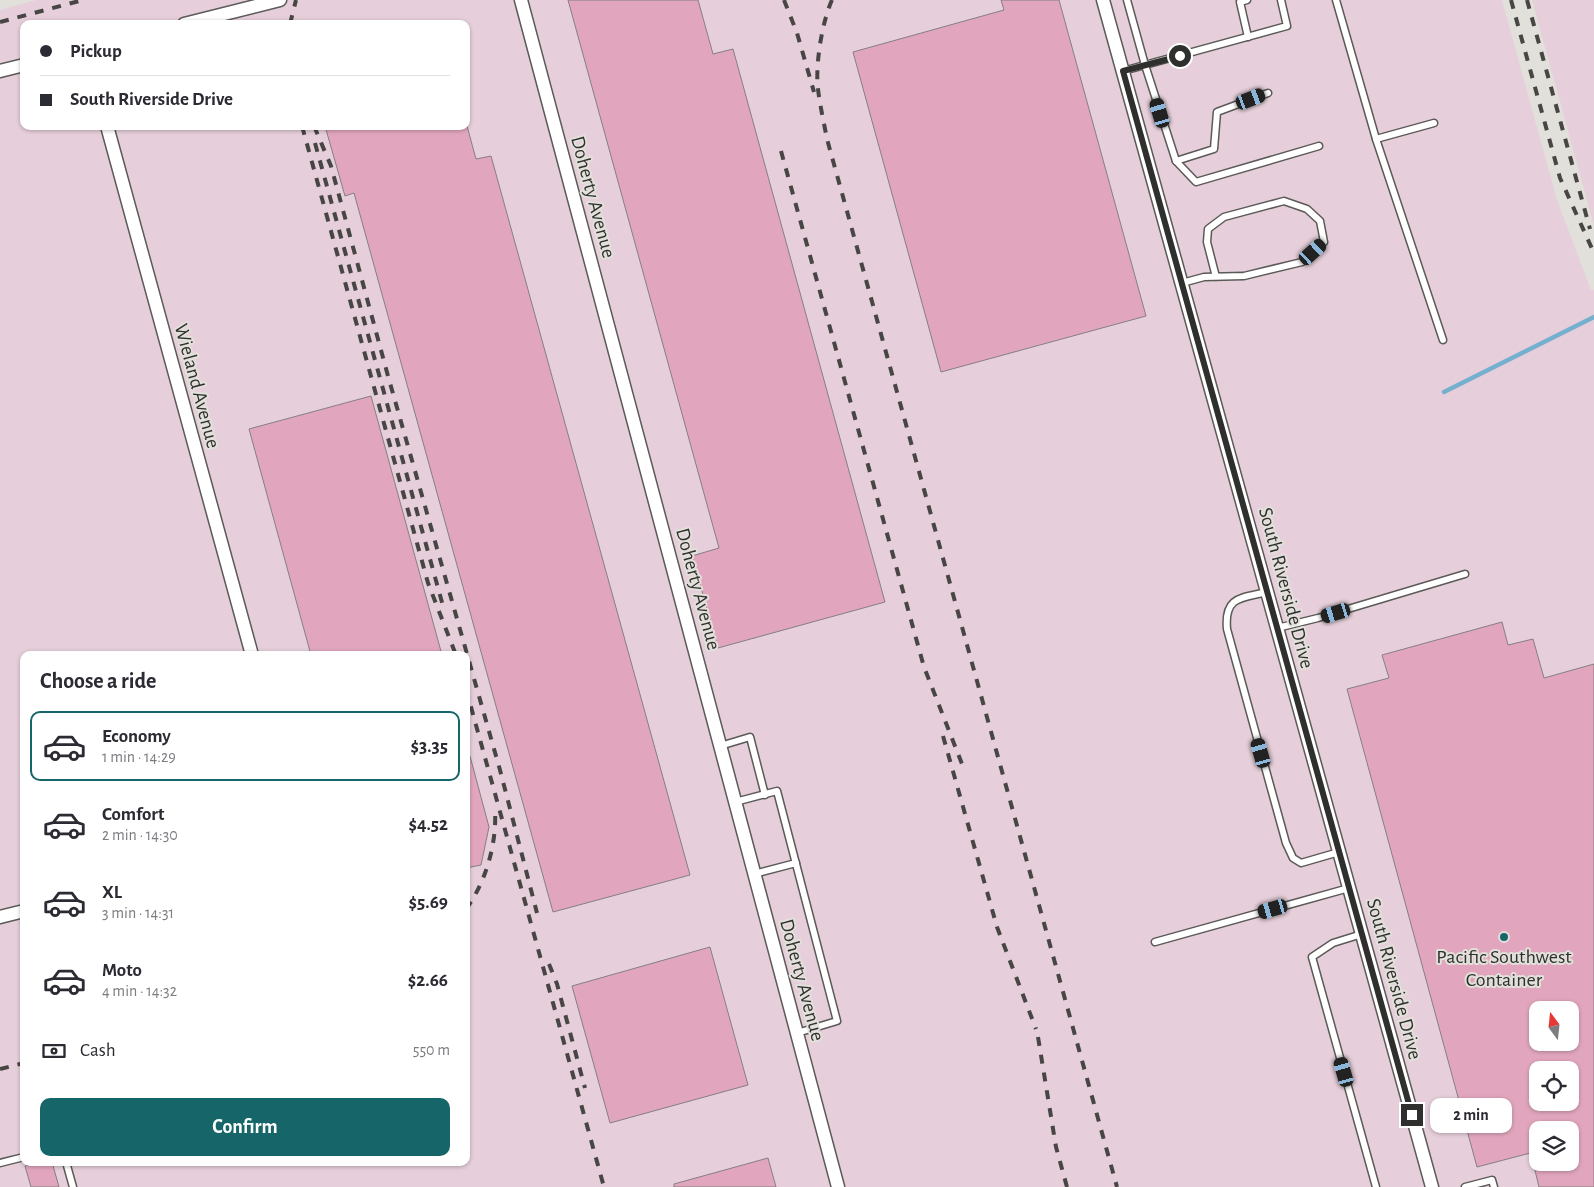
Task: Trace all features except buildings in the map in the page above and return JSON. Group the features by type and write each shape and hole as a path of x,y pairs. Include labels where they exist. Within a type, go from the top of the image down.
{"street":[{"path":"200,20 280,0"},
{"name":"Doherty Avenue","path":"521,0 838,1187"},
{"name":"South Riverside Drive","path":"1103,0 1432,1187"},
{"path":"0,71 20,65"},
{"name":"Wieland Avenue","path":"108,130 251,651"},
{"path":"0,917 20,912"}],"lane":[{"path":"1127,0 1176,161 1196,182 1319,146"},
{"path":"1247,0 1240,2 1248,37"},
{"path":"1123,71 1287,26 1281,0"},
{"path":"1336,0 1376,140 1443,340"},
{"path":"1176,161 1214,149 1217,112 1268,93"},
{"path":"1376,140 1434,122"},
{"path":"1182,283 1204,277 1216,277 1244,276 1302,262 1324,242 1320,221 1306,209 1284,201 1224,217 1208,229 1207,242 1216,277"},
{"path":"1277,628 1318,618 1465,574"},
{"path":"1267,592 1236,600 1228,608 1226,629 1286,843 1293,858 1301,863 1339,852"},
{"path":"720,746 750,737 765,795"},
{"path":"735,802 777,791 837,1021 797,1033"},
{"path":"754,874 796,863"},
{"path":"1155,942 1349,888"},
{"path":"1362,934 1333,943 1312,957 1376,1187"},
{"path":"0,1163 20,1158"},
{"path":"67,1166 73,1187"},
{"path":"1465,1187 1492,1180 1494,1187"}],"shaded area":[{"path":"36,0 1502,0 1557,200 1591,290 1594,290 1594,1187 0,1187 0,10"},
{"path":"1532,0 1594,0 1594,226"}],"waterway":[{"path":"1444,392 1594,317"}],"railway":[{"path":"0,22 83,0"},
{"path":"291,20 296,0"},
{"path":"784,0 797,33 814,92"},
{"path":"832,0 822,32 817,79 827,139 1117,1187"},
{"path":"1511,0 1560,178 1594,253"},
{"path":"1527,0 1590,229"},
{"path":"303,130 428,583 454,651"},
{"path":"316,130 331,166 466,651"},
{"path":"315,143 443,606"},
{"path":"781,151 924,667 964,769"},
{"path":"470,664 537,913"},
{"path":"470,703 604,1187"},
{"path":"943,736 997,927 1036,1029"},
{"path":"470,903 479,887 489,862 494,836 495,810"},
{"path":"549,964 557,984 585,1088"},
{"path":"1038,1037 1056,1147 1067,1187"},
{"path":"0,1069 20,1064"}],"place":[{"name":"Pacific Southwest Container","path":"1504,937"}],"route":[{"path":"1180,56 1123,71 1412,1115"}]}
